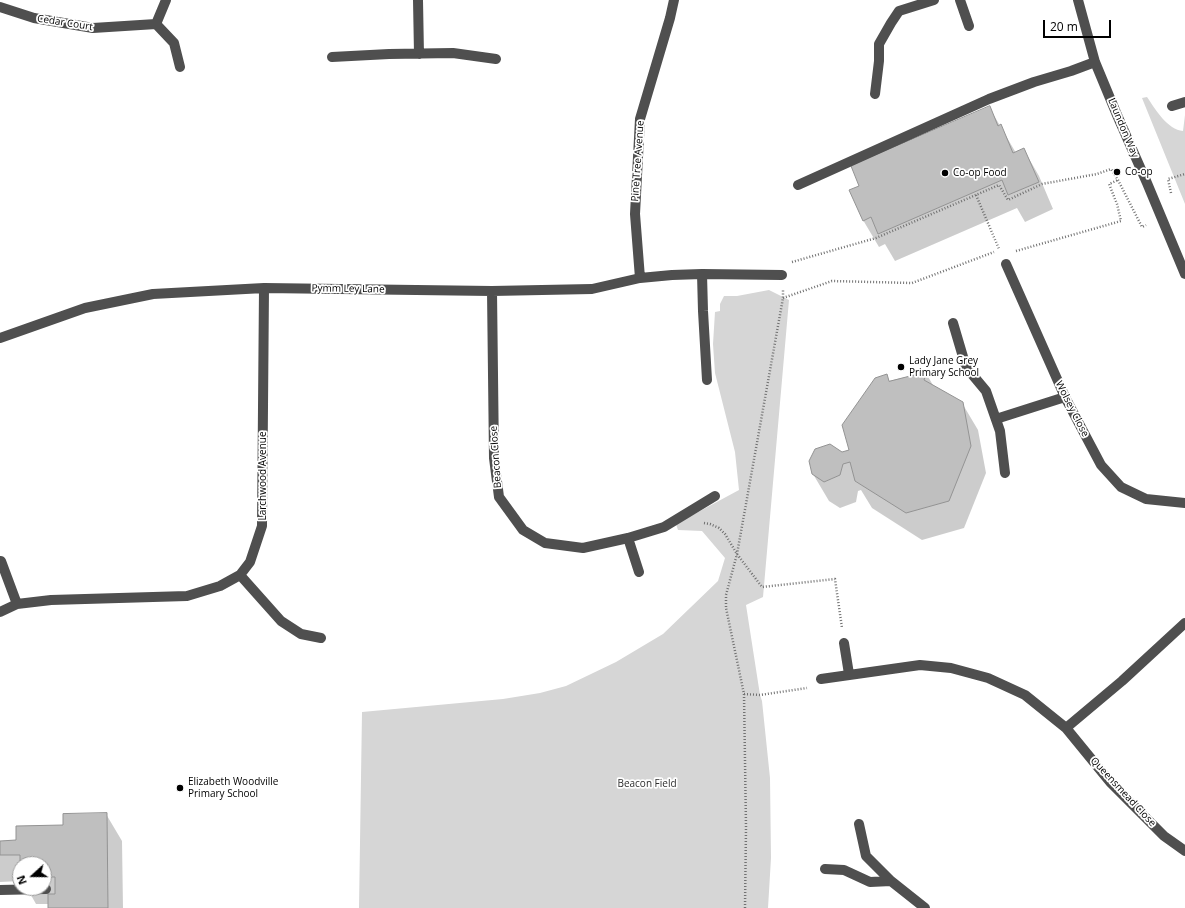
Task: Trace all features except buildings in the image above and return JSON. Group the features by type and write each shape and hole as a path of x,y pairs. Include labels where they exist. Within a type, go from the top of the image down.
{"street":[{"path":"166,0 156,24 174,43 180,67"},
{"path":"418,0 419,54"},
{"name":"Pine Tree Avenue","path":"640,278 635,214 640,118 674,0"},
{"path":"875,94 879,61 879,44 891,23 899,12 934,0"},
{"path":"960,0 968,26"},
{"name":"Laundon Way","path":"1078,0 1096,62 1185,274"},
{"name":"Cedar Court","path":"0,7 34,18 93,28 156,24"},
{"path":"332,57 453,53 496,59"},
{"path":"798,185 989,99 1034,82 1096,62"},
{"path":"1172,106 1185,102"},
{"name":"Wolsey Close","path":"1004,259 1065,397 1101,464 1122,487 1146,499 1185,503"},
{"path":"702,274 707,380"},
{"name":"Pymm Ley Lane","path":"0,338 85,308 153,294 264,288 492,291 592,290 640,278 702,274 782,275"},
{"name":"Larchwood Avenue","path":"0,612 17,604 51,600 187,596 220,586 240,575 250,562 262,526 264,288"},
{"name":"Beacon Close","path":"492,291 494,458 499,497 523,530 546,543 583,548 628,538 664,527 715,496"},
{"path":"953,323 966,367 986,391 996,419 1000,431 1005,473"},
{"path":"996,419 1065,397"},
{"path":"628,538 639,572"},
{"path":"1,561 17,604"},
{"path":"240,575 281,621 301,634 321,638"},
{"path":"1066,728 1122,681 1185,623"},
{"path":"844,643 849,674"},
{"name":"Queensmead Close","path":"821,679 920,665 951,668 988,678 1025,695 1066,728 1111,783 1164,836 1185,851"},
{"path":"859,824 866,856 918,906"},
{"path":"825,869 844,870 870,882 891,881"},
{"path":"0,890 12,890"}],"path":[{"path":"745,908 746,827 744,694 726,608 726,595 737,554 783,298 782,275 792,262 876,238 999,185 1008,200 1042,184 1097,174 1111,169"},
{"path":"976,195 1004,259 1122,221 1109,184 1118,180"},
{"path":"783,298 832,281 912,283 1000,250"},
{"path":"698,522 710,524 725,534 737,554 762,587 835,579 844,643"},
{"path":"744,694 760,695 814,688 821,679"}],"green space":[{"path":"1147,97 1162,118 1177,130 1183,131 1185,115 1185,204 1142,98"},
{"name":"Beacon Field","path":"769,290 789,300 763,597 746,605 762,701 770,778 771,858 768,908 359,908 362,712 503,699 540,693 566,686 616,662 663,634 718,581 725,558 702,531 678,530 676,524 739,490 735,452 715,373 713,344 715,312 720,311 720,304 724,296 737,296"}],"place":[{"name":"Co-op","path":"1117,172"},
{"name":"Co-op Food","path":"945,173"},
{"name":"Lady Jane Grey Primary School","path":"901,367"},
{"name":"Elizabeth Woodville Primary School","path":"180,788"}]}
